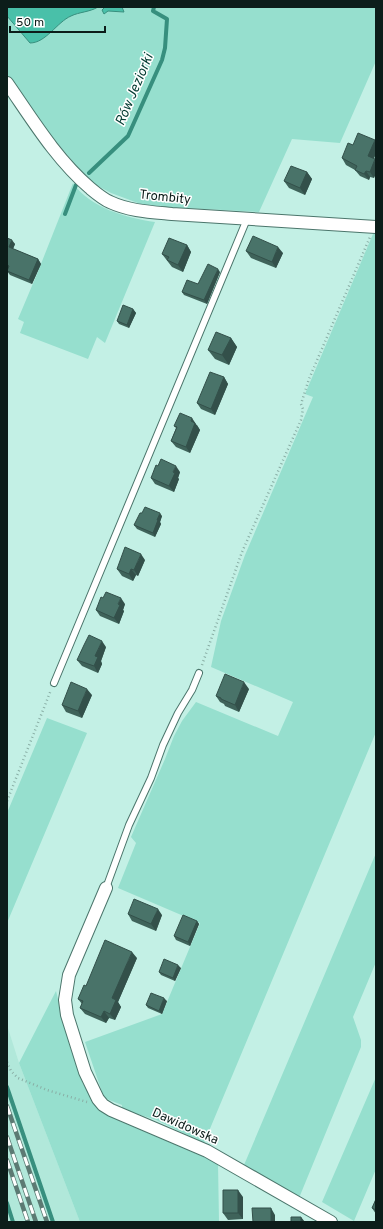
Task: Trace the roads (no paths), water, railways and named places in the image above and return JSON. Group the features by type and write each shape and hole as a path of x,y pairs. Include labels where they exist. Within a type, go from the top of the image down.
{"street":[{"name":"Trombity","path":"7,83 39,130 76,176 108,201 121,206 152,212 374,227"},
{"name":"Dawidowska","path":"106,888 69,975 65,1000 69,1020 85,1072 98,1099 103,1105 111,1110 207,1151 331,1222"}],"lane":[{"path":"54,683 247,219"},
{"path":"106,888 129,825 163,745 178,713 192,690 199,673"}],"waterway":[{"name":"Rów Jeziorki","path":"89,173 128,136 162,60 165,48 167,19 153,11 154,7"},
{"name":"Rów Jeziorki","path":"65,214 76,185"},
{"path":"7,1087 53,1222"},
{"path":"7,1203 13,1222"}],"railway":[{"path":"7,1106 47,1222"},
{"path":"7,1137 36,1222"},
{"path":"7,1160 28,1222"}]}
